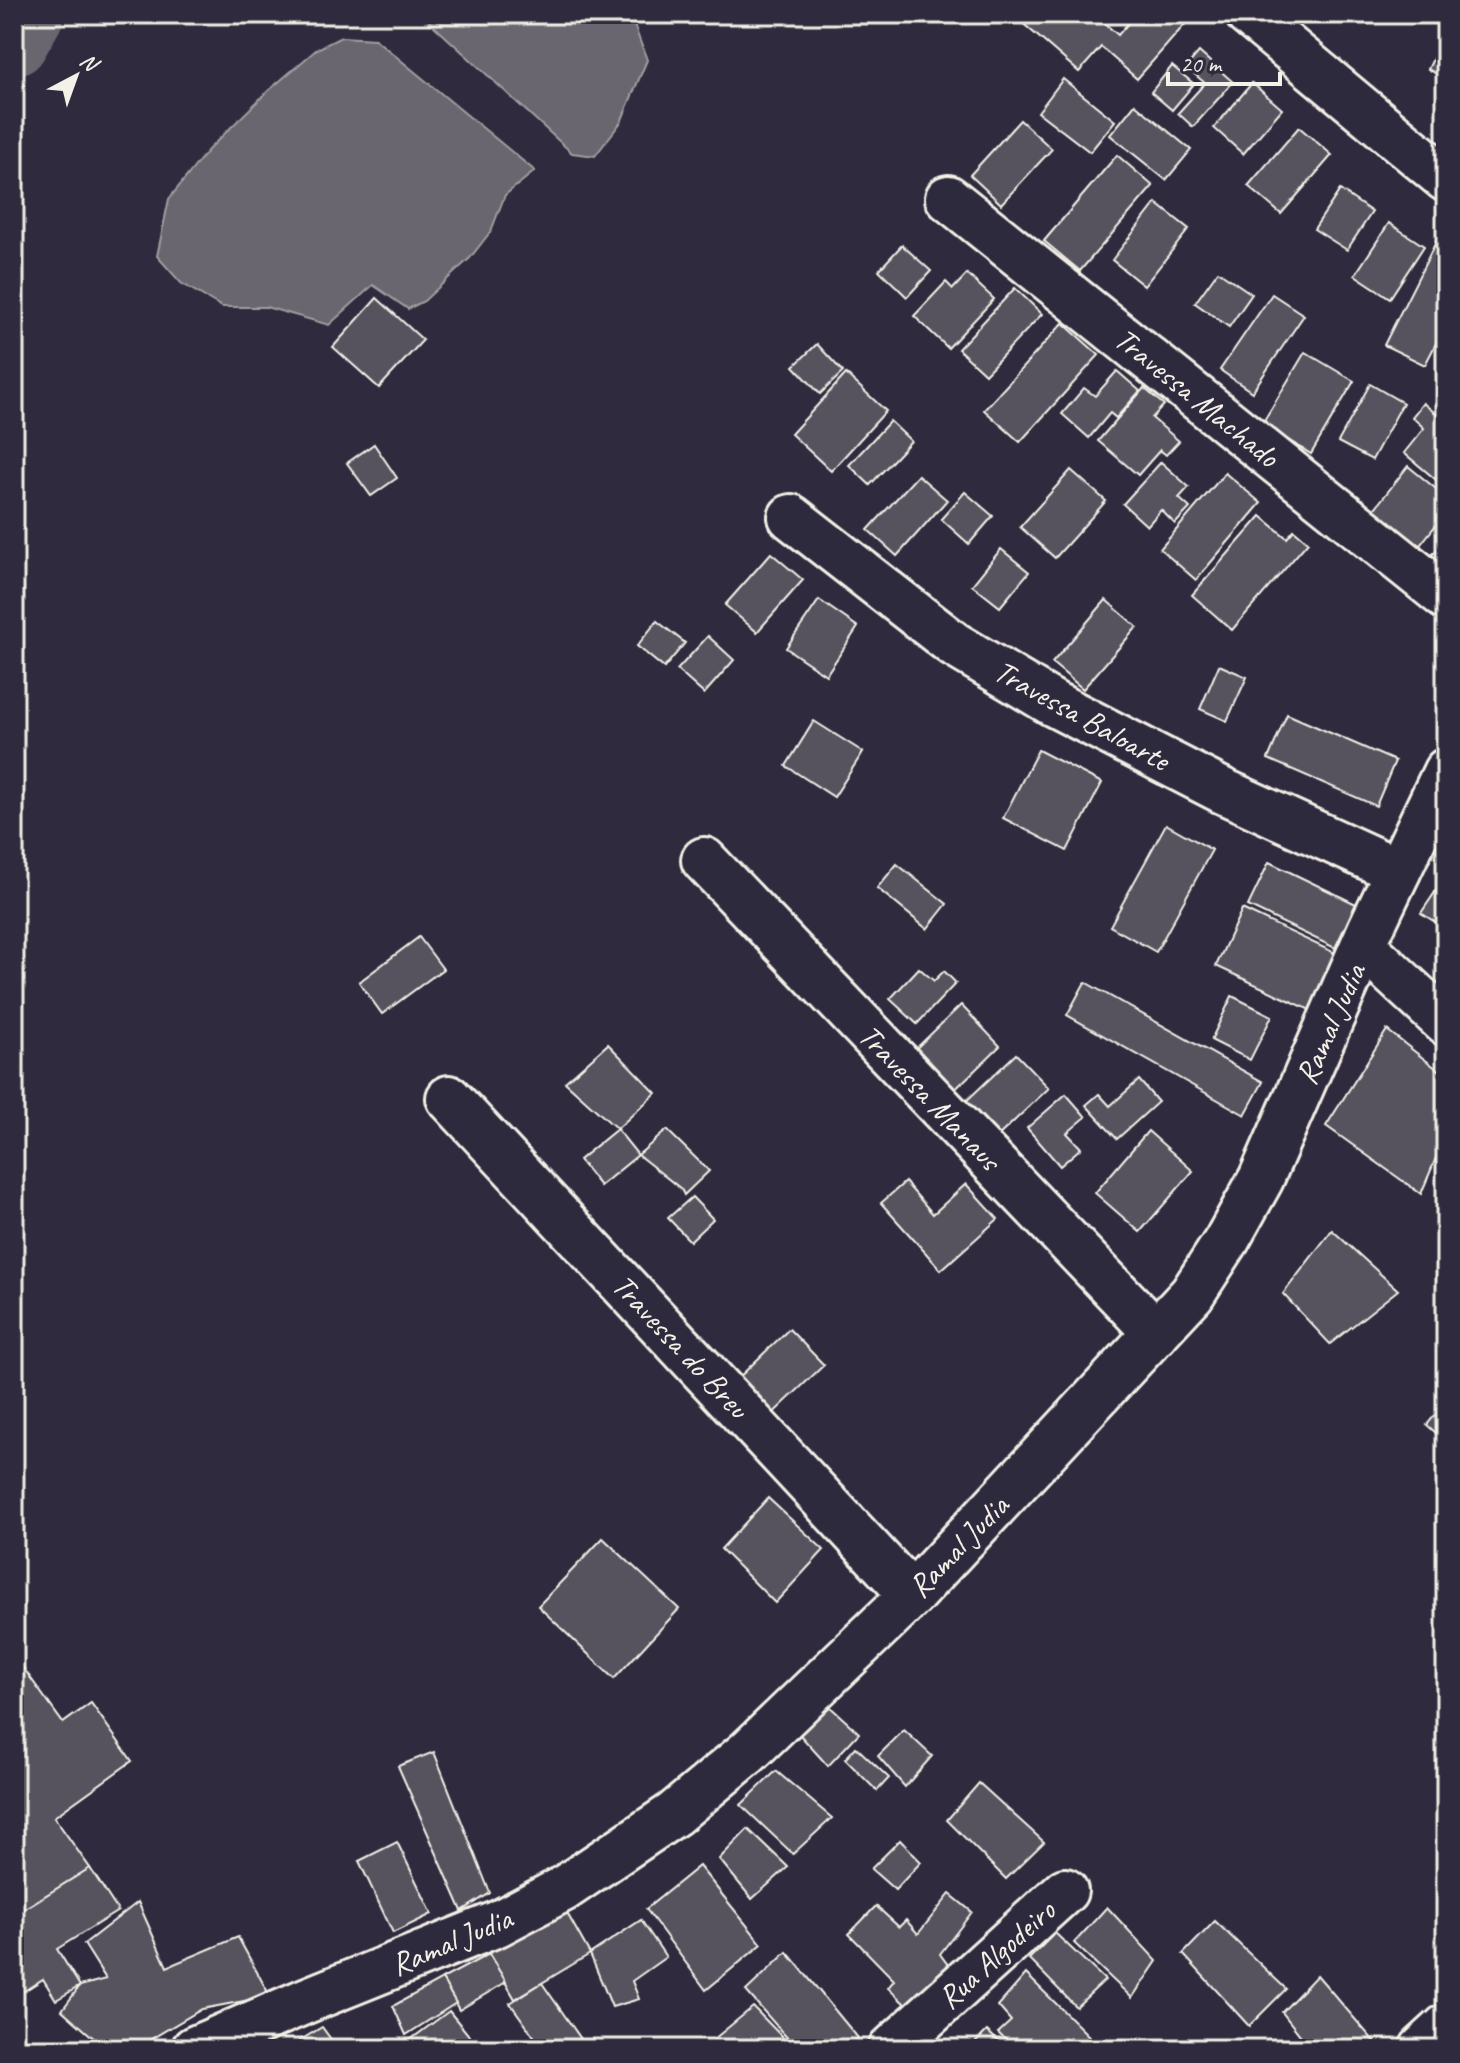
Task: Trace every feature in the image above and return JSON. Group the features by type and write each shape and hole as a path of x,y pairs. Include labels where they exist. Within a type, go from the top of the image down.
{"street":[{"path":"1248,14 1446,179"},
{"name":"Travessa Machado","path":"948,198 1446,597"},
{"name":"Travessa Baloarte","path":"791,517 955,645 1054,704 1223,791 1398,871"},
{"name":"Ramal Judia","path":"194,2049 497,1924 563,1889 674,1814 747,1753 912,1595 1192,1294 1227,1240 1261,1179 1398,871 1446,771"},
{"name":"Travessa Manaus","path":"704,860 1156,1333"},
{"path":"1364,947 1446,1023"},
{"name":"Travessa do Breu","path":"449,1098 912,1595"},
{"name":"Rua Algodeiro","path":"891,2049 1065,1891"},
{"path":"1422,2049 1446,2027"}],"shaded area":[{"path":"421,14 630,14 647,60 621,122 595,156 572,153"},
{"path":"341,37 375,39 535,171 505,195 491,231 470,258 424,301 408,309 373,285 329,325 266,307 222,307 181,283 157,256 169,199 208,150 267,92 317,49"}],"building":[{"path":"1022,14 1094,14 1118,35 1136,14 1194,14 1137,79 1101,47 1079,72 1018,19"},
{"path":"1446,32 1446,79 1428,69"},
{"path":"1199,52 1233,82 1193,127 1178,113 1205,83 1186,67"},
{"path":"1172,66 1194,84 1172,110 1151,92"},
{"path":"1063,79 1115,121 1090,152 1038,112"},
{"path":"1252,83 1282,109 1243,154 1214,128"},
{"path":"1135,104 1191,150 1166,180 1110,135"},
{"path":"1020,120 1052,149 1001,204 970,175"},
{"path":"1299,127 1332,155 1281,214 1248,186"},
{"path":"1117,155 1153,186 1080,271 1044,241"},
{"path":"1340,190 1372,212 1347,250 1314,229"},
{"path":"1156,203 1189,229 1144,286 1112,260"},
{"path":"1389,223 1424,246 1390,298 1355,275"},
{"path":"1437,240 1446,245 1446,324 1425,365 1384,345"},
{"path":"902,245 931,271 907,297 879,270"},
{"path":"1218,271 1252,294 1229,327 1195,303"},
{"path":"967,274 994,299 948,348 914,316 946,282 953,289"},
{"path":"1015,288 1042,314 985,374 958,349"},
{"path":"1272,294 1304,315 1252,392 1220,370"},
{"path":"377,298 423,340 379,388 333,347"},
{"path":"1063,323 1099,355 1020,442 984,410"},
{"path":"817,344 843,372 820,394 794,366"},
{"path":"1305,352 1354,381 1311,454 1262,424"},
{"path":"1117,371 1140,391 1116,418 1110,413 1089,438 1062,414 1084,388 1095,396"},
{"path":"846,374 886,411 831,471 791,434"},
{"path":"1370,384 1403,403 1372,460 1338,442"},
{"path":"1144,388 1164,405 1152,418 1179,441 1166,455 1160,450 1138,475 1098,441"},
{"path":"1423,403 1446,422 1446,488 1404,453 1424,428 1412,417"},
{"path":"890,421 911,441 870,485 849,465"},
{"path":"374,444 397,478 371,496 347,463"},
{"path":"1161,462 1189,487 1179,498 1190,508 1175,524 1161,510 1147,526 1123,504"},
{"path":"1408,466 1446,497 1446,512 1417,549 1372,512"},
{"path":"1071,470 1106,501 1055,558 1020,527"},
{"path":"1225,473 1261,503 1196,580 1160,549"},
{"path":"918,475 947,500 897,556 868,530"},
{"path":"965,492 993,516 969,544 941,519"},
{"path":"1261,516 1287,538 1294,530 1308,542 1232,630 1192,595"},
{"path":"1446,539 1446,580 1426,562"},
{"path":"1001,549 1029,572 1000,607 972,585"},
{"path":"771,553 803,580 757,632 725,605"},
{"path":"819,600 858,627 826,675 786,648"},
{"path":"1106,600 1137,627 1083,689 1052,663"},
{"path":"657,621 685,643 664,668 637,646"},
{"path":"708,636 734,660 704,694 677,670"},
{"path":"1219,665 1247,677 1227,721 1200,709"},
{"path":"1287,714 1395,761 1376,806 1268,759"},
{"path":"814,721 863,752 834,797 786,766"},
{"path":"1038,750 1102,783 1067,851 1003,818"},
{"path":"1166,824 1212,850 1156,952 1110,926"},
{"path":"1269,862 1356,904 1335,948 1248,906"},
{"path":"897,864 947,904 927,929 877,888"},
{"path":"1446,876 1446,929 1421,913"},
{"path":"1242,909 1337,954 1310,1010 1216,966"},
{"path":"419,937 443,969 382,1014 359,982"},
{"path":"919,968 934,981 944,971 956,983 917,1024 890,999"},
{"path":"1085,982 1263,1082 1245,1115 1067,1015"},
{"path":"1232,996 1272,1016 1250,1060 1211,1040"},
{"path":"961,1005 1000,1046 943,1101 904,1060"},
{"path":"1387,1030 1446,1076 1446,1134 1421,1194 1326,1126"},
{"path":"608,1044 656,1093 617,1129 565,1082"},
{"path":"1016,1054 1049,1088 996,1138 963,1104"},
{"path":"1139,1080 1158,1102 1117,1139 1086,1105 1099,1094 1110,1106"},
{"path":"1066,1094 1086,1117 1067,1133 1081,1148 1060,1166 1027,1128"},
{"path":"617,1129 638,1155 600,1186 579,1160"},
{"path":"667,1130 709,1171 684,1195 681,1189 638,1155"},
{"path":"1148,1131 1193,1171 1140,1232 1095,1193"},
{"path":"905,1182 933,1214 966,1184 998,1219 941,1270 881,1203"},
{"path":"692,1197 713,1219 690,1241 668,1218"},
{"path":"1332,1230 1398,1290 1330,1344 1283,1294"},
{"path":"789,1329 824,1365 764,1422 727,1389"},
{"path":"1446,1401 1446,1442 1427,1425"},
{"path":"768,1498 824,1550 775,1603 721,1549"},
{"path":"603,1538 679,1609 614,1679 538,1606"},
{"path":"14,1655 63,1723 91,1703 132,1761 54,1817 90,1868 14,1915"},
{"path":"827,1704 859,1733 828,1766 800,1735"},
{"path":"904,1730 932,1756 905,1787 878,1756"},
{"path":"856,1747 889,1778 877,1791 845,1759"},
{"path":"434,1752 490,1893 462,1911 398,1766"},
{"path":"776,1771 832,1818 793,1854 741,1805"},
{"path":"979,1783 1044,1842 1006,1879 947,1820"},
{"path":"748,1829 788,1867 752,1899 719,1859"},
{"path":"900,1840 921,1862 895,1890 871,1869"},
{"path":"397,1842 432,1914 393,1933 359,1861"},
{"path":"699,1866 762,1944 706,1990 646,1909"},
{"path":"90,1868 118,1911 57,1949 80,1986 56,2000 43,1979 18,1995 14,1988 14,1915"},
{"path":"950,1894 972,1912 940,1954 948,1965 907,2006 888,1988 894,1980 849,1934 876,1906 899,1927 906,1920 918,1934"},
{"path":"138,1902 167,1967 238,1937 270,1996 202,2009 134,2049 106,2049 62,2010 80,1986 106,1979 84,1944"},
{"path":"563,1906 590,1954 515,1999 486,1949"},
{"path":"1107,1907 1157,1961 1132,1998 1074,1943"},
{"path":"641,1920 666,1957 632,1981 639,1999 612,2007 590,1954"},
{"path":"1215,1921 1286,1989 1249,2026 1183,1954"},
{"path":"1055,1933 1105,1980 1076,2007 1029,1959"},
{"path":"787,1952 858,2038 848,2049 797,2049 746,1991"},
{"path":"489,1954 506,1982 459,2010 442,1979"},
{"path":"1026,1974 1096,2043 1091,2049 1016,2049 998,2033 1011,2021 998,2006"},
{"path":"1317,1975 1379,2047 1377,2049 1311,2049 1282,2012"},
{"path":"442,1979 456,2003 406,2035 393,2006"},
{"path":"542,1983 588,2049 543,2049 510,2003"},
{"path":"753,2007 794,2049 723,2049 714,2039"},
{"path":"449,2011 480,2049 416,2049 410,2040"},
{"path":"322,2027 338,2049 286,2049"},
{"path":"987,2031 1007,2049 969,2049"}],"waterway":[{"path":"14,42 30,14"}]}
